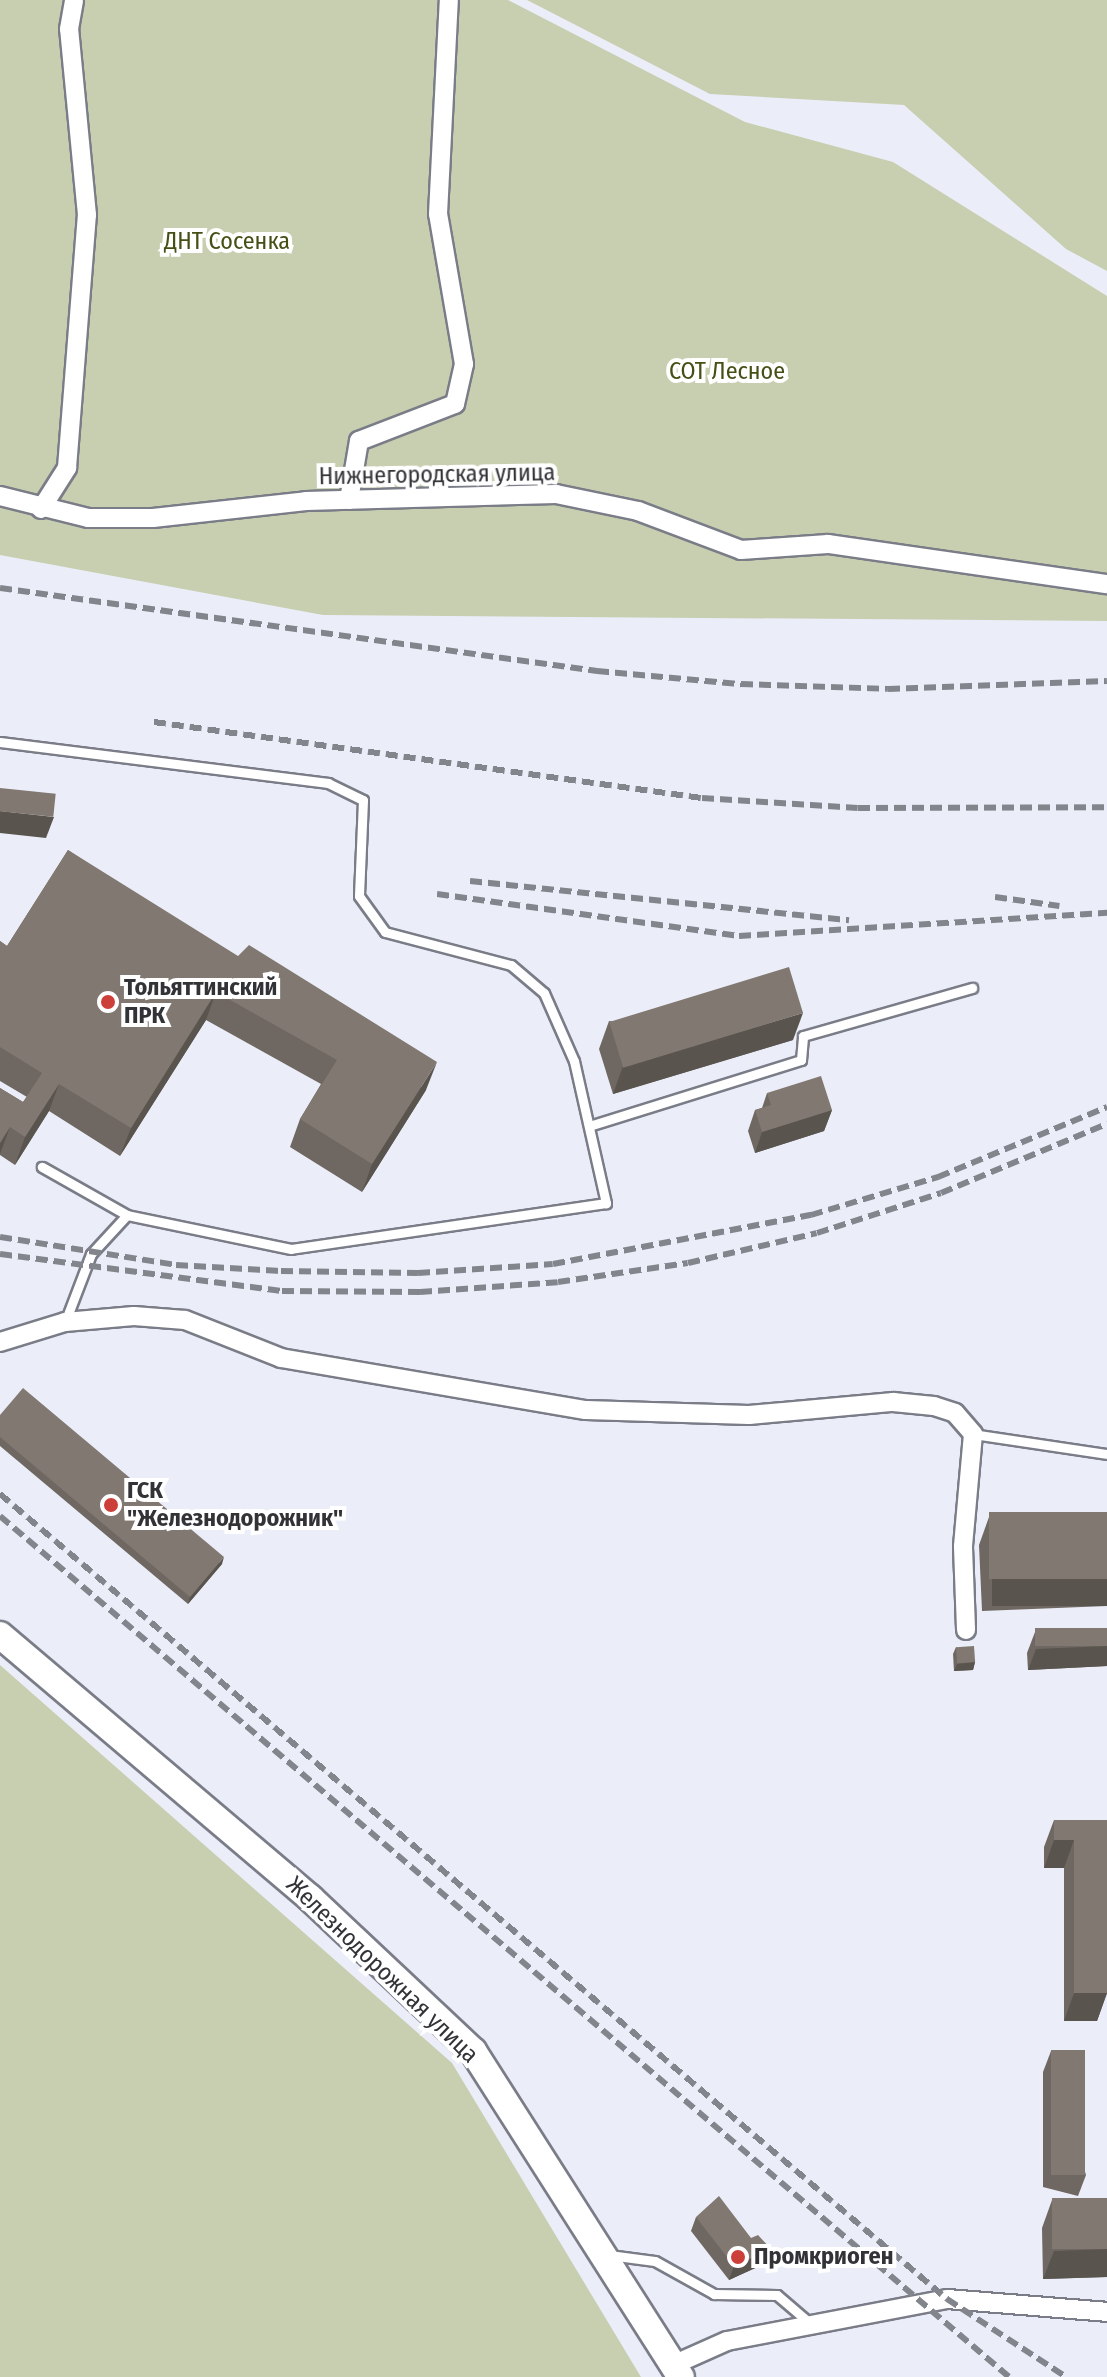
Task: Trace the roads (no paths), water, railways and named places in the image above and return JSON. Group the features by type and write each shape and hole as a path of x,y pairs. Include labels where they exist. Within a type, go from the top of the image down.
{"main road":[{"name":"Железнодорожная улица","path":"0,1635 310,1898 473,2051 677,2371"}],"street":[{"path":"41,509 67,468 87,215 69,29 74,0"},
{"path":"349,500 359,441 455,404 464,364 438,214 449,0"},
{"name":"Нижнегородская улица","path":"0,496 41,509 153,518 349,500 556,494 638,511 741,550 828,544 1107,584"},
{"path":"0,1342 65,1322 185,1320 281,1358 586,1410 749,1415 893,1402 955,1413 973,1434 963,1547 966,1630"},
{"path":"677,2371 727,2341 947,2299 1107,2312"}],"lane":[{"path":"0,742 328,783 363,800 359,896 385,932 511,965 544,993 574,1061 606,1203 291,1249 127,1215 42,1167"},
{"path":"589,1126 801,1060 803,1036 972,988"},
{"path":"65,1322 91,1254 127,1215"},
{"path":"973,1434 1107,1454"},
{"path":"602,2254 655,2261 714,2294 777,2295 812,2325"}],"railway":[{"path":"0,588 597,671 741,684 888,689 1107,681"},
{"path":"154,722 702,798 858,808 1107,807"},
{"path":"470,881 849,920"},
{"path":"437,894 739,936 1107,913"},
{"path":"995,897 1059,906"},
{"path":"0,1237 176,1265 281,1271 418,1273 553,1264 811,1215 938,1177 1107,1107"},
{"path":"0,1254 282,1291 420,1292 558,1282 688,1263 817,1233 941,1193 1107,1124"},
{"path":"0,1494 947,2299 1066,2377"},
{"path":"0,1516 1009,2377"}],"place":[{"name":"Тольяттинский ПРК","path":"108,1002"},
{"name":"ГСК \"Железнодорожник\"","path":"111,1505"},
{"name":"Промкриоген","path":"738,2257"}],"park label":[{"name":"ДНТ Сосенка","path":"227,242"},
{"name":"СОТ Лесное","path":"727,372"}]}
